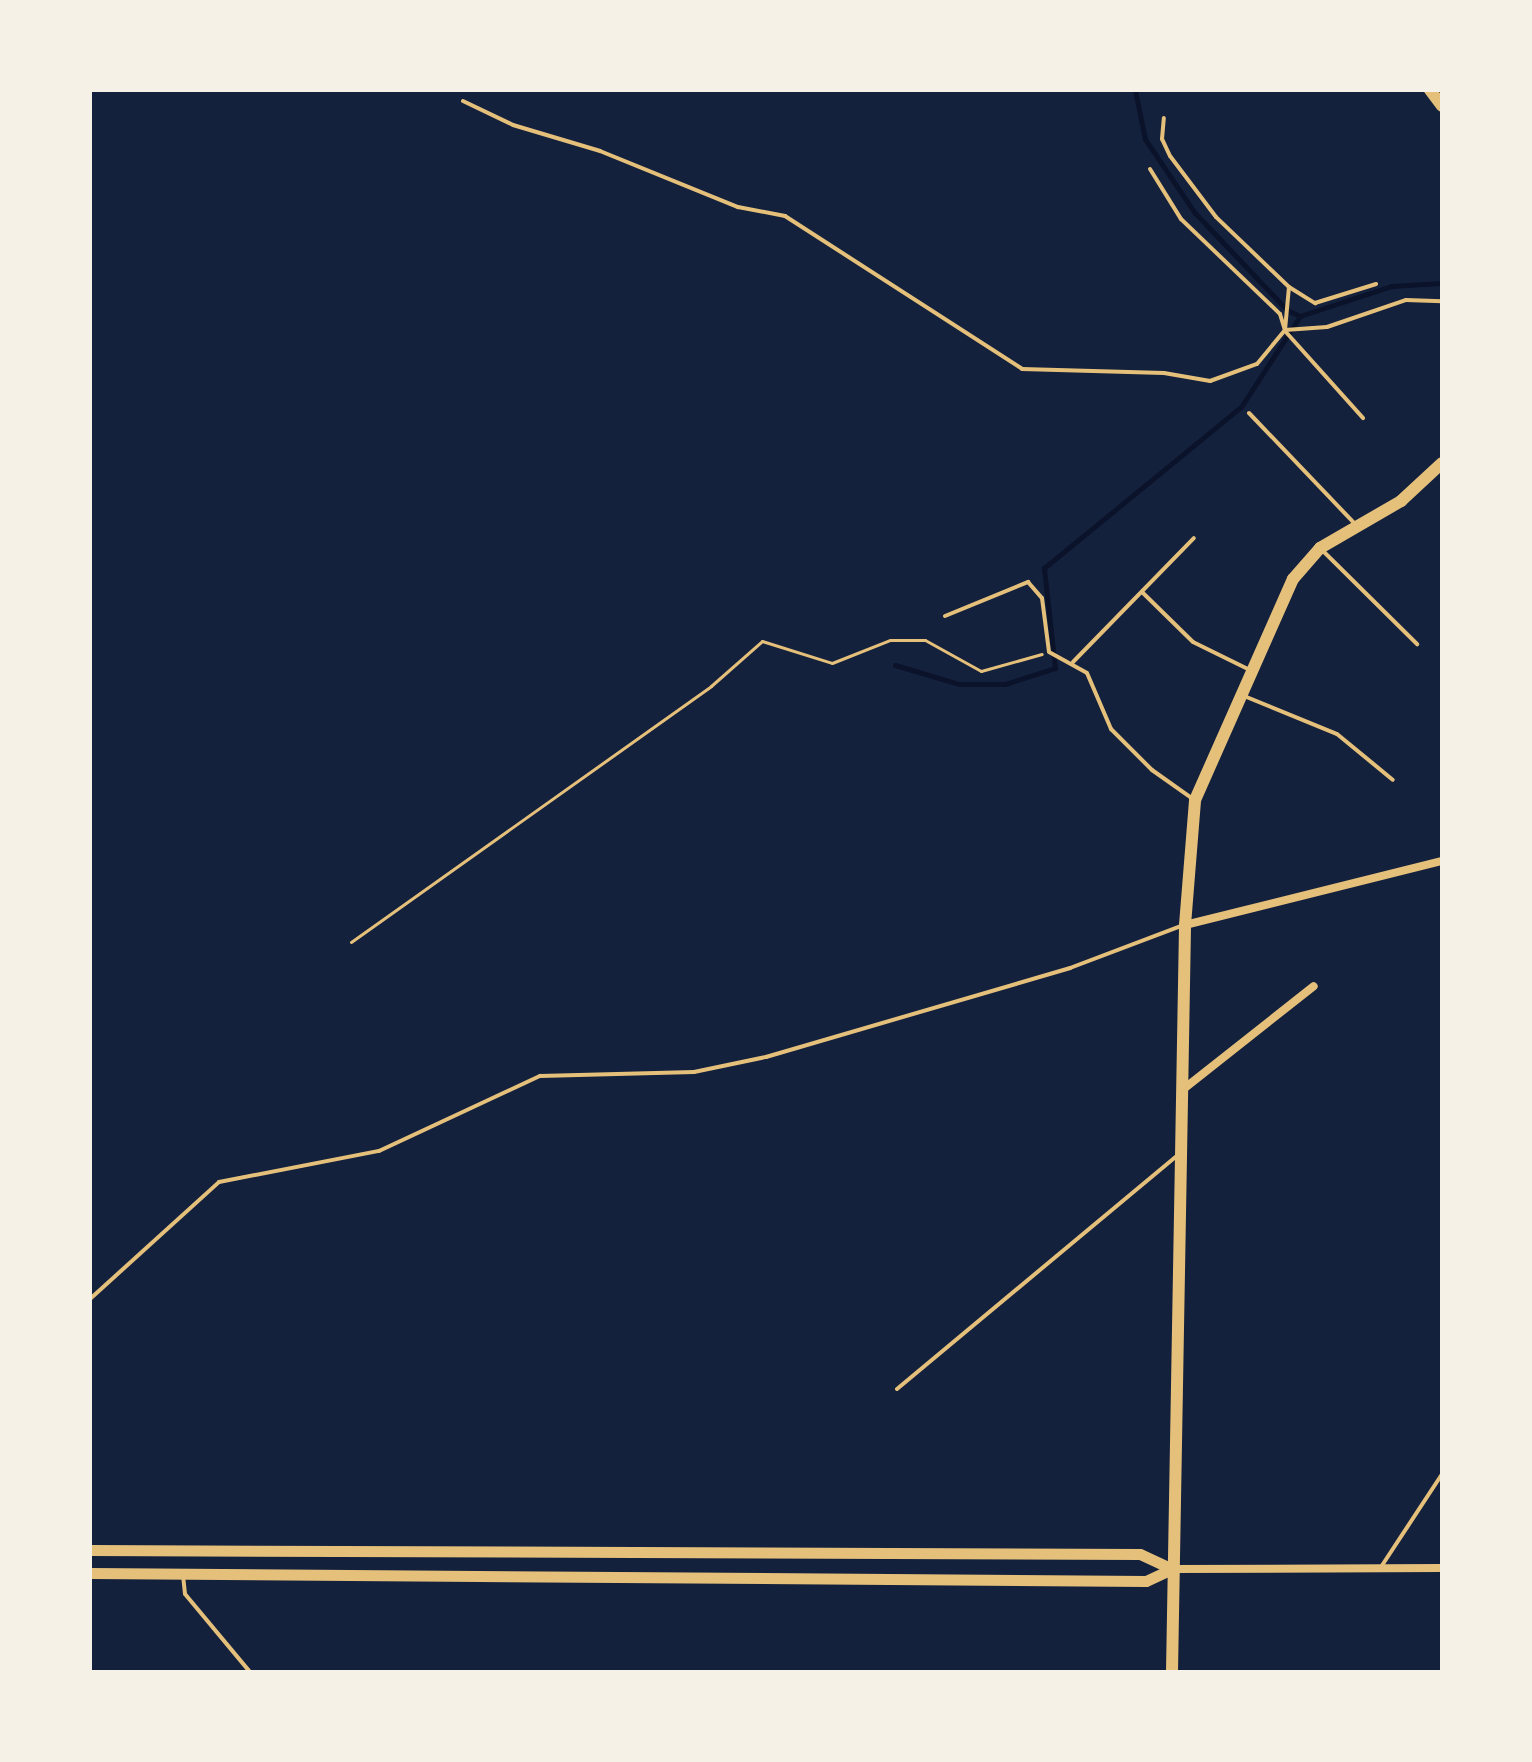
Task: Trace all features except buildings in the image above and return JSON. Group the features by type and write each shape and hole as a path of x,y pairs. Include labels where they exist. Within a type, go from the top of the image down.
{"main road":[{"path":"1430,90 1442,106"},
{"path":"1172,1672 1180,1092 1185,925 1195,800 1244,696 1293,579 1320,548 1401,501 1442,463"}],"street":[{"path":"1185,925 1442,861"},
{"path":"1180,1092 1314,986"},
{"path":"90,1550 1140,1554 1172,1569"},
{"path":"90,1573 1146,1581 1172,1569 1442,1568"}],"lane":[{"path":"463,101 513,125 600,151 738,207 785,216 1022,369 1164,373 1210,381 1257,364 1285,330 1290,305 1289,287"},
{"path":"1164,118 1162,139 1170,156 1216,217 1289,287 1315,303 1376,284"},
{"path":"1150,169 1181,219 1280,314 1290,342 1363,418"},
{"path":"1285,330 1327,327 1406,300 1442,301"},
{"path":"1249,413 1357,526"},
{"path":"1073,662 1194,538"},
{"path":"1320,548 1417,644"},
{"path":"945,616 1028,582 1042,598 1049,652 1073,662 1087,673 1111,729 1152,770 1195,800"},
{"path":"1143,593 1193,642 1254,672"},
{"path":"1244,696 1337,734 1393,780"},
{"path":"90,1299 219,1182 379,1151 540,1076 694,1072 766,1057 1070,968 1185,925"},
{"path":"897,1389 1179,1155"},
{"path":"1381,1567 1442,1474"},
{"path":"183,1572 185,1594 250,1672"}],"path":[{"path":"351,942 711,686 762,641 832,663 890,640 925,640 981,671 1049,652"}],"waterway":[{"path":"1135,90 1145,139 1195,213 1287,310 1300,316"},
{"path":"1300,316 1391,286 1442,283"},
{"path":"895,665 959,684 1005,684 1055,668 1044,568 1241,407 1300,316"}]}
